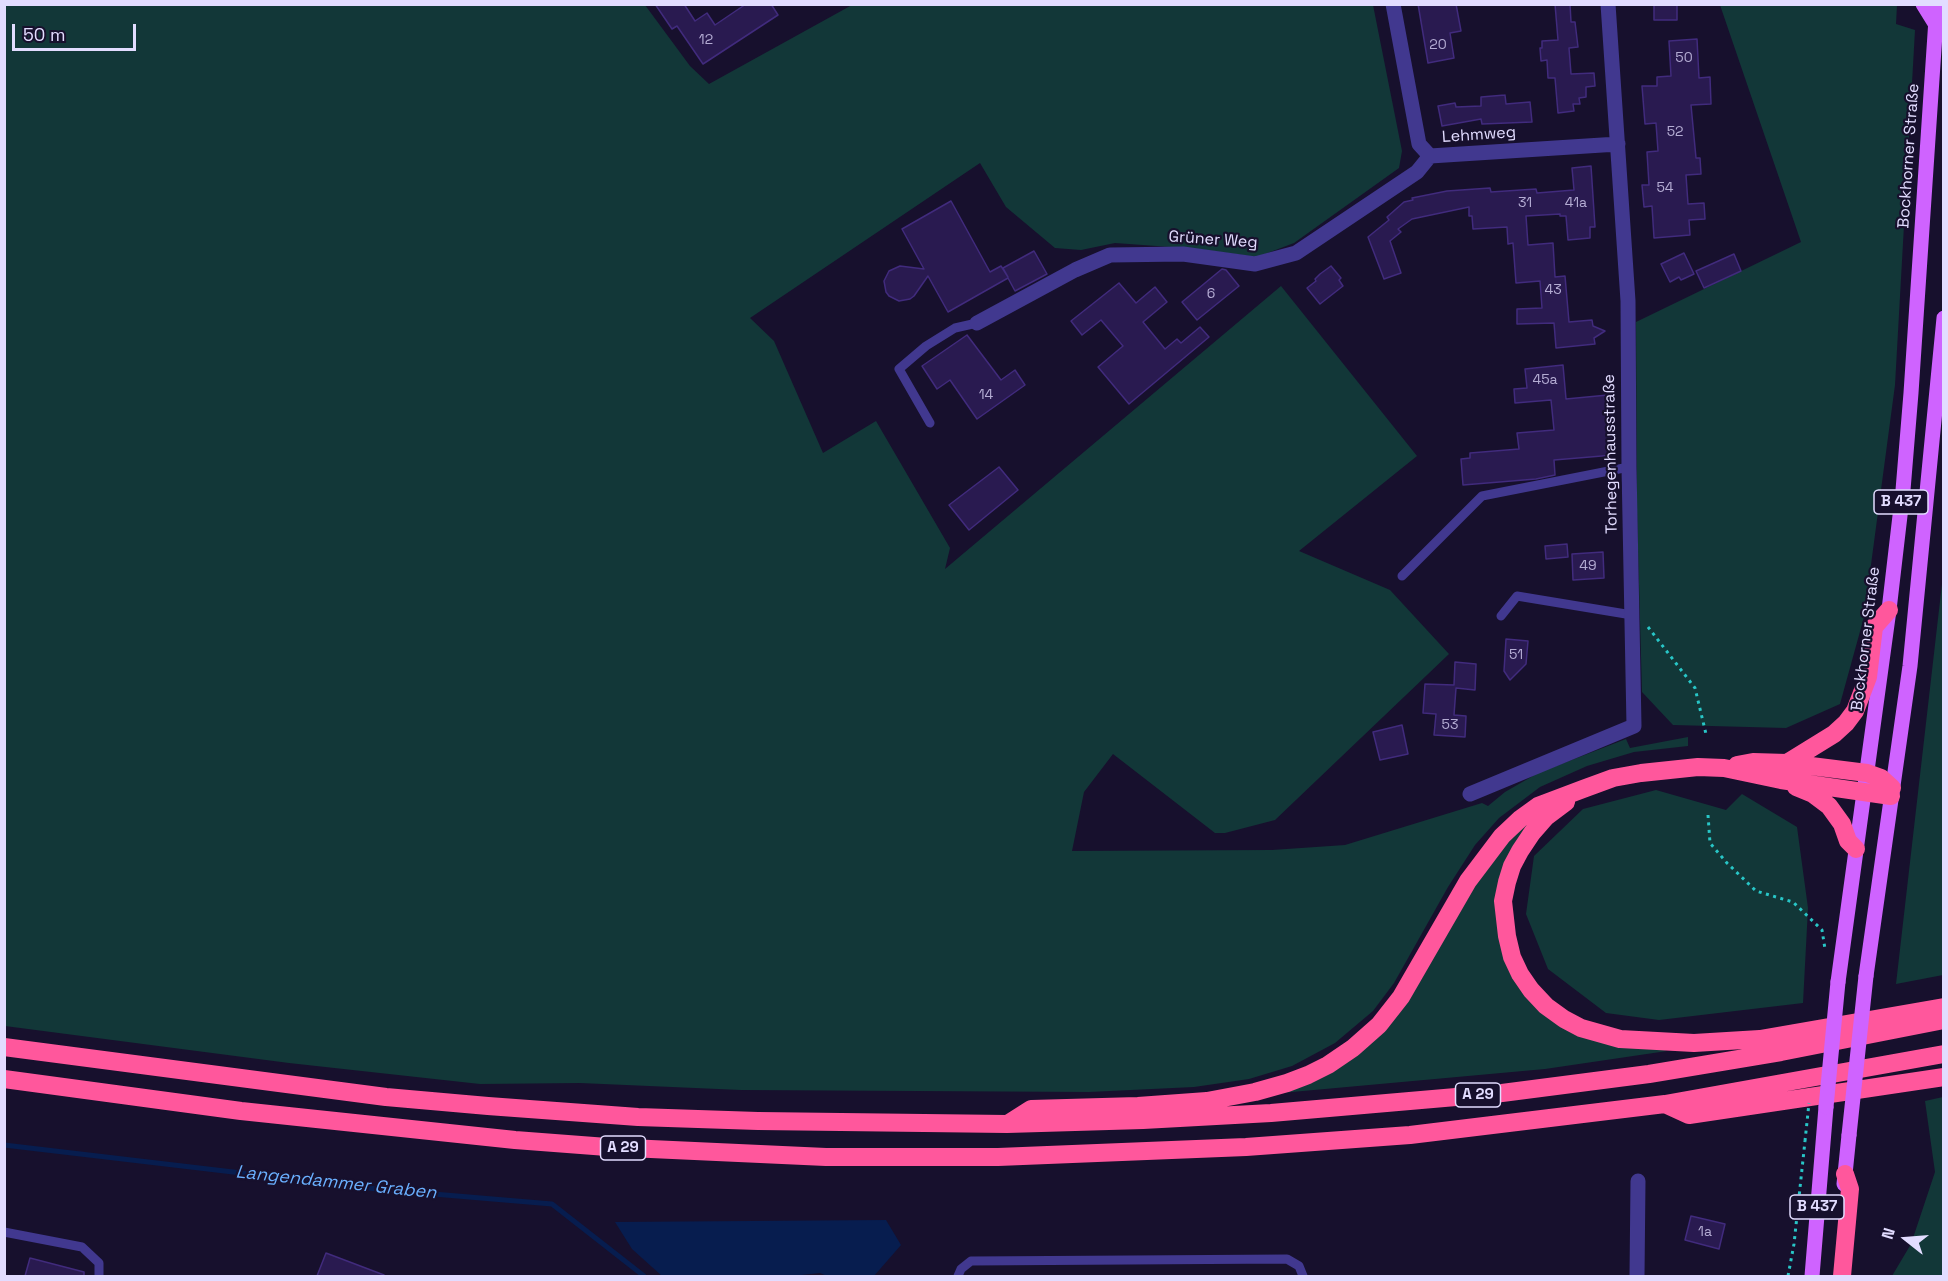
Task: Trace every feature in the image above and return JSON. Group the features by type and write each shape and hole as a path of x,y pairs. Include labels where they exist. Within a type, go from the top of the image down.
{"highway":[{"path":"1784,771 1833,734 1855,711 1868,677 1874,627 1889,610"},
{"path":"1007,1124 1031,1109 1138,1106 1207,1101 1287,1083 1328,1065 1353,1048 1379,1025 1401,997 1468,881 1502,836 1538,806 1583,789 1613,778 1641,773 1698,767 1724,768 1753,762 1865,792 1891,792"},
{"path":"1784,771 1867,773 1881,778 1891,792"},
{"path":"1784,771 1829,806 1842,824 1848,841 1856,849"},
{"path":"1583,789 1546,817 1532,833 1512,866 1503,901 1507,936 1512,957 1520,974 1546,1006 1564,1019 1581,1028 1620,1039 1694,1043 1760,1039 1944,1007"},
{"name":"A 29","path":"4,1047 386,1097 488,1106 639,1117 1007,1124 1271,1113 1502,1093 1649,1074 1780,1052 1944,1020"},
{"name":"A 29","path":"4,1079 241,1111 504,1139 629,1148 826,1157 998,1157 1246,1147 1410,1135 1665,1104 1944,1054"},
{"path":"1665,1104 1689,1115 1944,1077"},
{"path":"1842,1276 1850,1189 1845,1174"}],"main road":[{"path":"1923,4 1936,25"},
{"name":"Bockhorner Straße","path":"1812,1276 1838,982 1889,610 1911,393 1936,4"},
{"name":"B 437","path":"1834,1276 1866,976 1910,666 1944,318"}],"street":[{"name":"Lehmweg","path":"1393,4 1419,144 1430,156 1618,144"},
{"name":"Torhegenhausstraße","path":"1470,794 1634,726 1628,301 1608,4"},
{"name":"Grüner Weg","path":"977,323 1075,270 1110,255 1183,254 1255,264 1296,254 1417,172 1430,156"},
{"path":"1636,1276 1638,1181"}],"lane":[{"path":"930,423 899,369 926,346 955,328 977,323"},
{"path":"1402,576 1482,496 1629,467"},
{"path":"1501,616 1517,596 1632,615"},
{"path":"4,1232 82,1247 99,1263 99,1276"},
{"path":"958,1276 961,1269 971,1261 1264,1260 1287,1260 1299,1266 1303,1276"}],"path":[{"path":"1661,643 1695,688 1706,734"},
{"path":"1708,815 1710,843 1727,863 1756,891 1793,902 1822,930 1826,950"},
{"path":"1788,1276 1794,1244 1805,1141"}],"green space":[{"path":"5,5 645,5 690,66 709,84 852,5 1373,5 1402,151 1399,168 1294,243 1257,257 1198,249 1115,243 1081,250 1055,248 1006,207 980,163 750,318 774,341 823,453 876,421 950,548 945,569 1281,286 1417,456 1299,551 1390,590 1449,654 1275,820 1225,833 1215,833 1113,754 1084,792 1072,851 1272,850 1345,845 1482,803 1488,806 1505,792 1538,773 1626,739 1630,748 1688,737 1688,746 1634,752 1587,766 1540,787 1499,818 1475,845 1448,887 1394,983 1373,1011 1335,1043 1292,1066 1249,1079 1194,1087 1089,1092 741,1090 580,1083 480,1084 289,1063 5,1026"},
{"path":"1720,5 1897,5 1896,24 1915,30 1895,385 1864,617 1840,704 1786,728 1673,725 1642,692 1637,512 1636,322 1801,242"},
{"path":"1943,575 1943,975 1896,984"},
{"path":"1656,790 1726,810 1742,794 1797,827 1808,908 1803,1003 1659,1020 1606,1013 1548,969 1526,914 1534,856 1583,809"},
{"path":"1532,817 1498,891 1535,1002 1667,1051 1545,1069 1281,1093 1348,1057 1492,856"},
{"path":"1943,1097 1943,1276 1892,1276 1911,1244 1935,1172 1925,1101"}],"water":[{"path":"886,1220 901,1245 874,1276 827,1276 820,1273 792,1276 662,1276 632,1249 615,1222"}],"building":[{"path":"655,4 684,4 695,21 707,13 715,25 746,4 771,4 778,15 703,64 677,26 672,29"},
{"path":"1418,4 1456,4 1461,31 1450,33 1454,58 1428,63"},
{"path":"1555,4 1570,4 1571,22 1575,22 1578,47 1569,48 1571,74 1594,73 1595,86 1586,87 1586,97 1579,98 1580,104 1573,104 1574,111 1558,113 1555,78 1548,78 1547,60 1541,61 1540,48 1542,48 1542,41 1558,40"},
{"path":"1654,4 1677,4 1677,20 1654,20"},
{"path":"1697,39 1699,78 1710,77 1711,104 1691,105 1696,158 1700,158 1701,174 1686,175 1688,204 1704,203 1705,219 1689,220 1690,235 1654,238 1652,206 1644,207 1642,185 1649,185 1647,152 1658,151 1656,123 1645,124 1642,86 1657,86 1657,77 1671,76 1669,41"},
{"path":"1505,95 1506,104 1530,102 1532,122 1482,124 1481,119 1442,126 1438,106 1455,103 1456,107 1481,106 1481,97"},
{"path":"1591,166 1595,227 1590,227 1590,238 1568,240 1566,216 1560,216 1560,214 1526,216 1528,245 1553,243 1555,277 1565,276 1569,322 1592,320 1593,326 1605,331 1594,338 1595,344 1556,348 1554,323 1517,324 1517,309 1542,308 1540,281 1516,283 1513,243 1508,244 1507,227 1473,229 1469,207 1412,219 1398,229 1401,232 1390,241 1401,273 1384,279 1368,237 1389,220 1387,217 1404,202 1413,200 1412,198 1447,191 1490,188 1491,192 1536,189 1537,193 1574,190 1572,168"},
{"path":"951,201 990,272 1001,266 1008,277 1003,268 1034,251 1047,274 1015,291 1008,278 948,312 928,276 910,299 899,301 889,296 884,281 889,271 900,266 924,269 902,229"},
{"path":"1684,253 1694,274 1681,280 1679,277 1670,282 1661,264"},
{"path":"1734,254 1741,271 1704,288 1696,271"},
{"path":"1331,266 1341,278 1339,280 1343,286 1320,304 1307,288"},
{"path":"1222,269 1226,270 1239,286 1197,320 1182,302"},
{"path":"1119,283 1136,303 1155,287 1167,302 1143,322 1165,349 1177,339 1181,343 1200,327 1209,337 1129,404 1098,367 1123,346 1101,320 1082,335 1071,321"},
{"path":"967,335 1001,380 1015,370 1025,385 977,419 950,380 937,389 922,366"},
{"path":"1563,365 1566,399 1608,395 1614,455 1554,460 1555,475 1536,479 1463,485 1461,459 1470,458 1470,453 1519,449 1517,433 1554,430 1551,400 1515,403 1514,389 1527,388 1525,369"},
{"path":"999,467 1018,490 969,530 949,505"},
{"path":"1567,544 1568,557 1546,559 1545,546"},
{"path":"1603,552 1604,578 1573,580 1572,554"},
{"path":"1506,639 1528,641 1526,664 1510,680 1504,671"},
{"path":"1455,662 1476,664 1475,690 1456,688 1454,715 1466,716 1465,737 1434,735 1436,714 1423,713 1425,684 1454,685"},
{"path":"1402,725 1408,754 1380,760 1373,732"},
{"path":"1691,1216 1725,1224 1719,1249 1685,1240"},
{"path":"326,1253 384,1275 384,1276 317,1276"},
{"path":"30,1258 84,1272 84,1276 25,1276"}],"waterway":[{"name":"Langendammer Graben","path":"4,1145 386,1190 552,1204 644,1276"}]}
